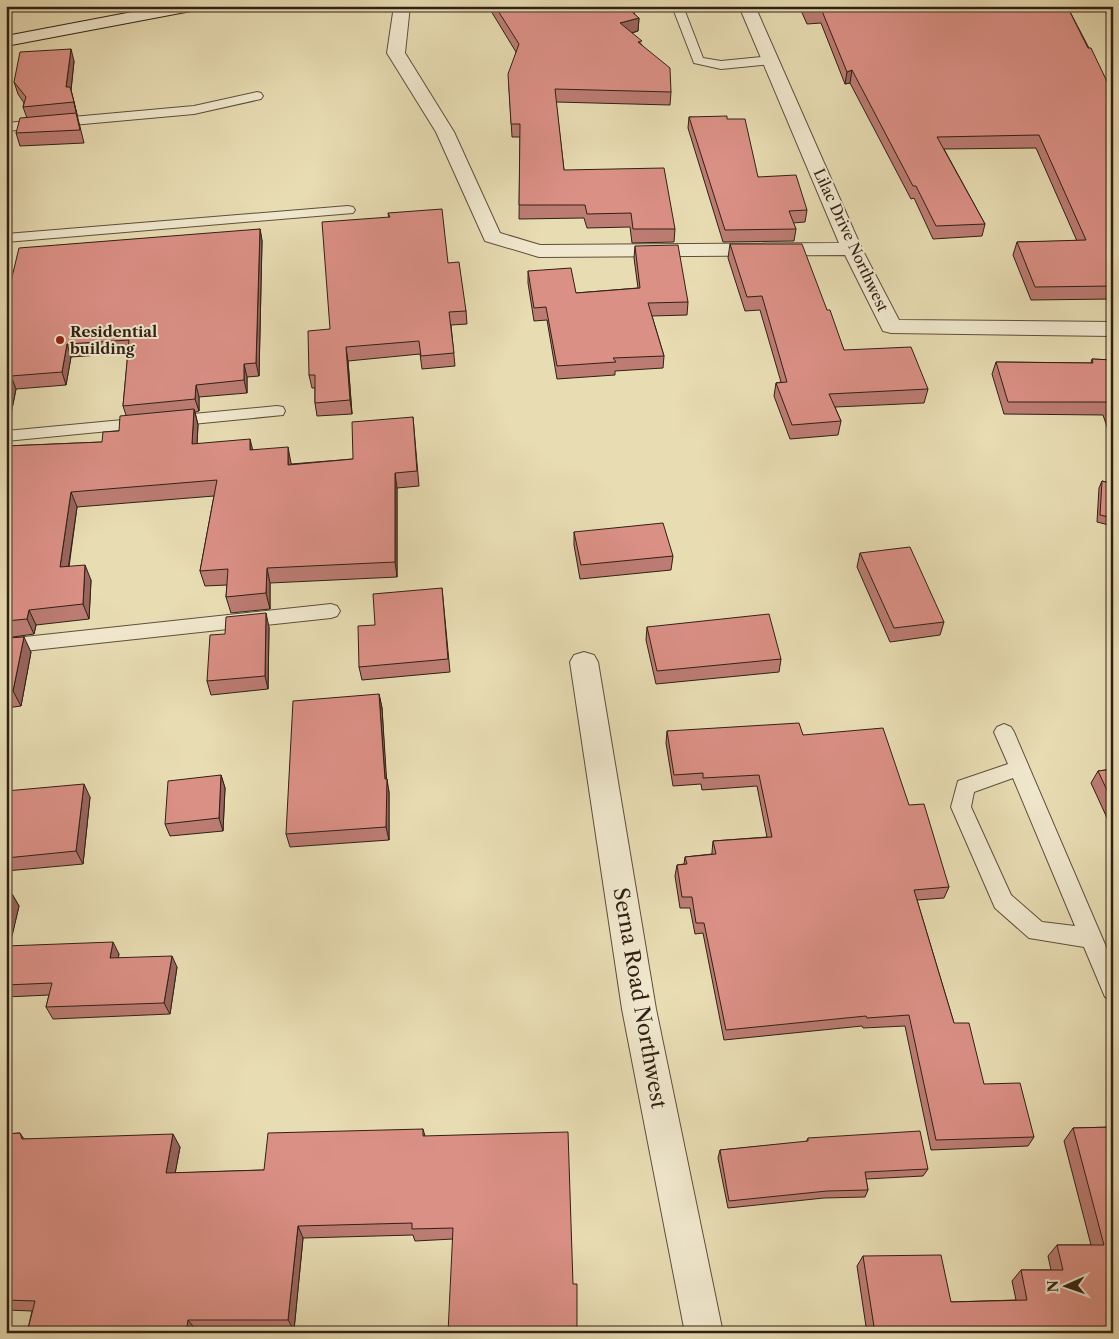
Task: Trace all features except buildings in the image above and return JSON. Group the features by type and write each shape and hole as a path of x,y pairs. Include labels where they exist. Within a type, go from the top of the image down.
{"street":[{"path":"6,41 191,6"},
{"path":"402,6 396,53 445,132 492,237 539,251 852,249"},
{"name":"Lilac Drive Northwest","path":"747,6 772,60 852,249 891,326 1113,329"},
{"path":"1111,6 1113,10"},
{"name":"Serna Road Northwest","path":"584,662 639,1009 704,1333"}],"lane":[{"path":"677,6 698,61 721,65 772,60"},
{"path":"6,127 194,110 258,96"},
{"path":"6,238 348,210"},
{"path":"6,436 277,410"},
{"path":"6,646 331,611"},
{"path":"1004,732 1113,990"},
{"path":"1019,768 965,788 962,807 1003,901 1037,931 1091,938"}],"place":[{"name":"Residential building","path":"60,340"}]}
